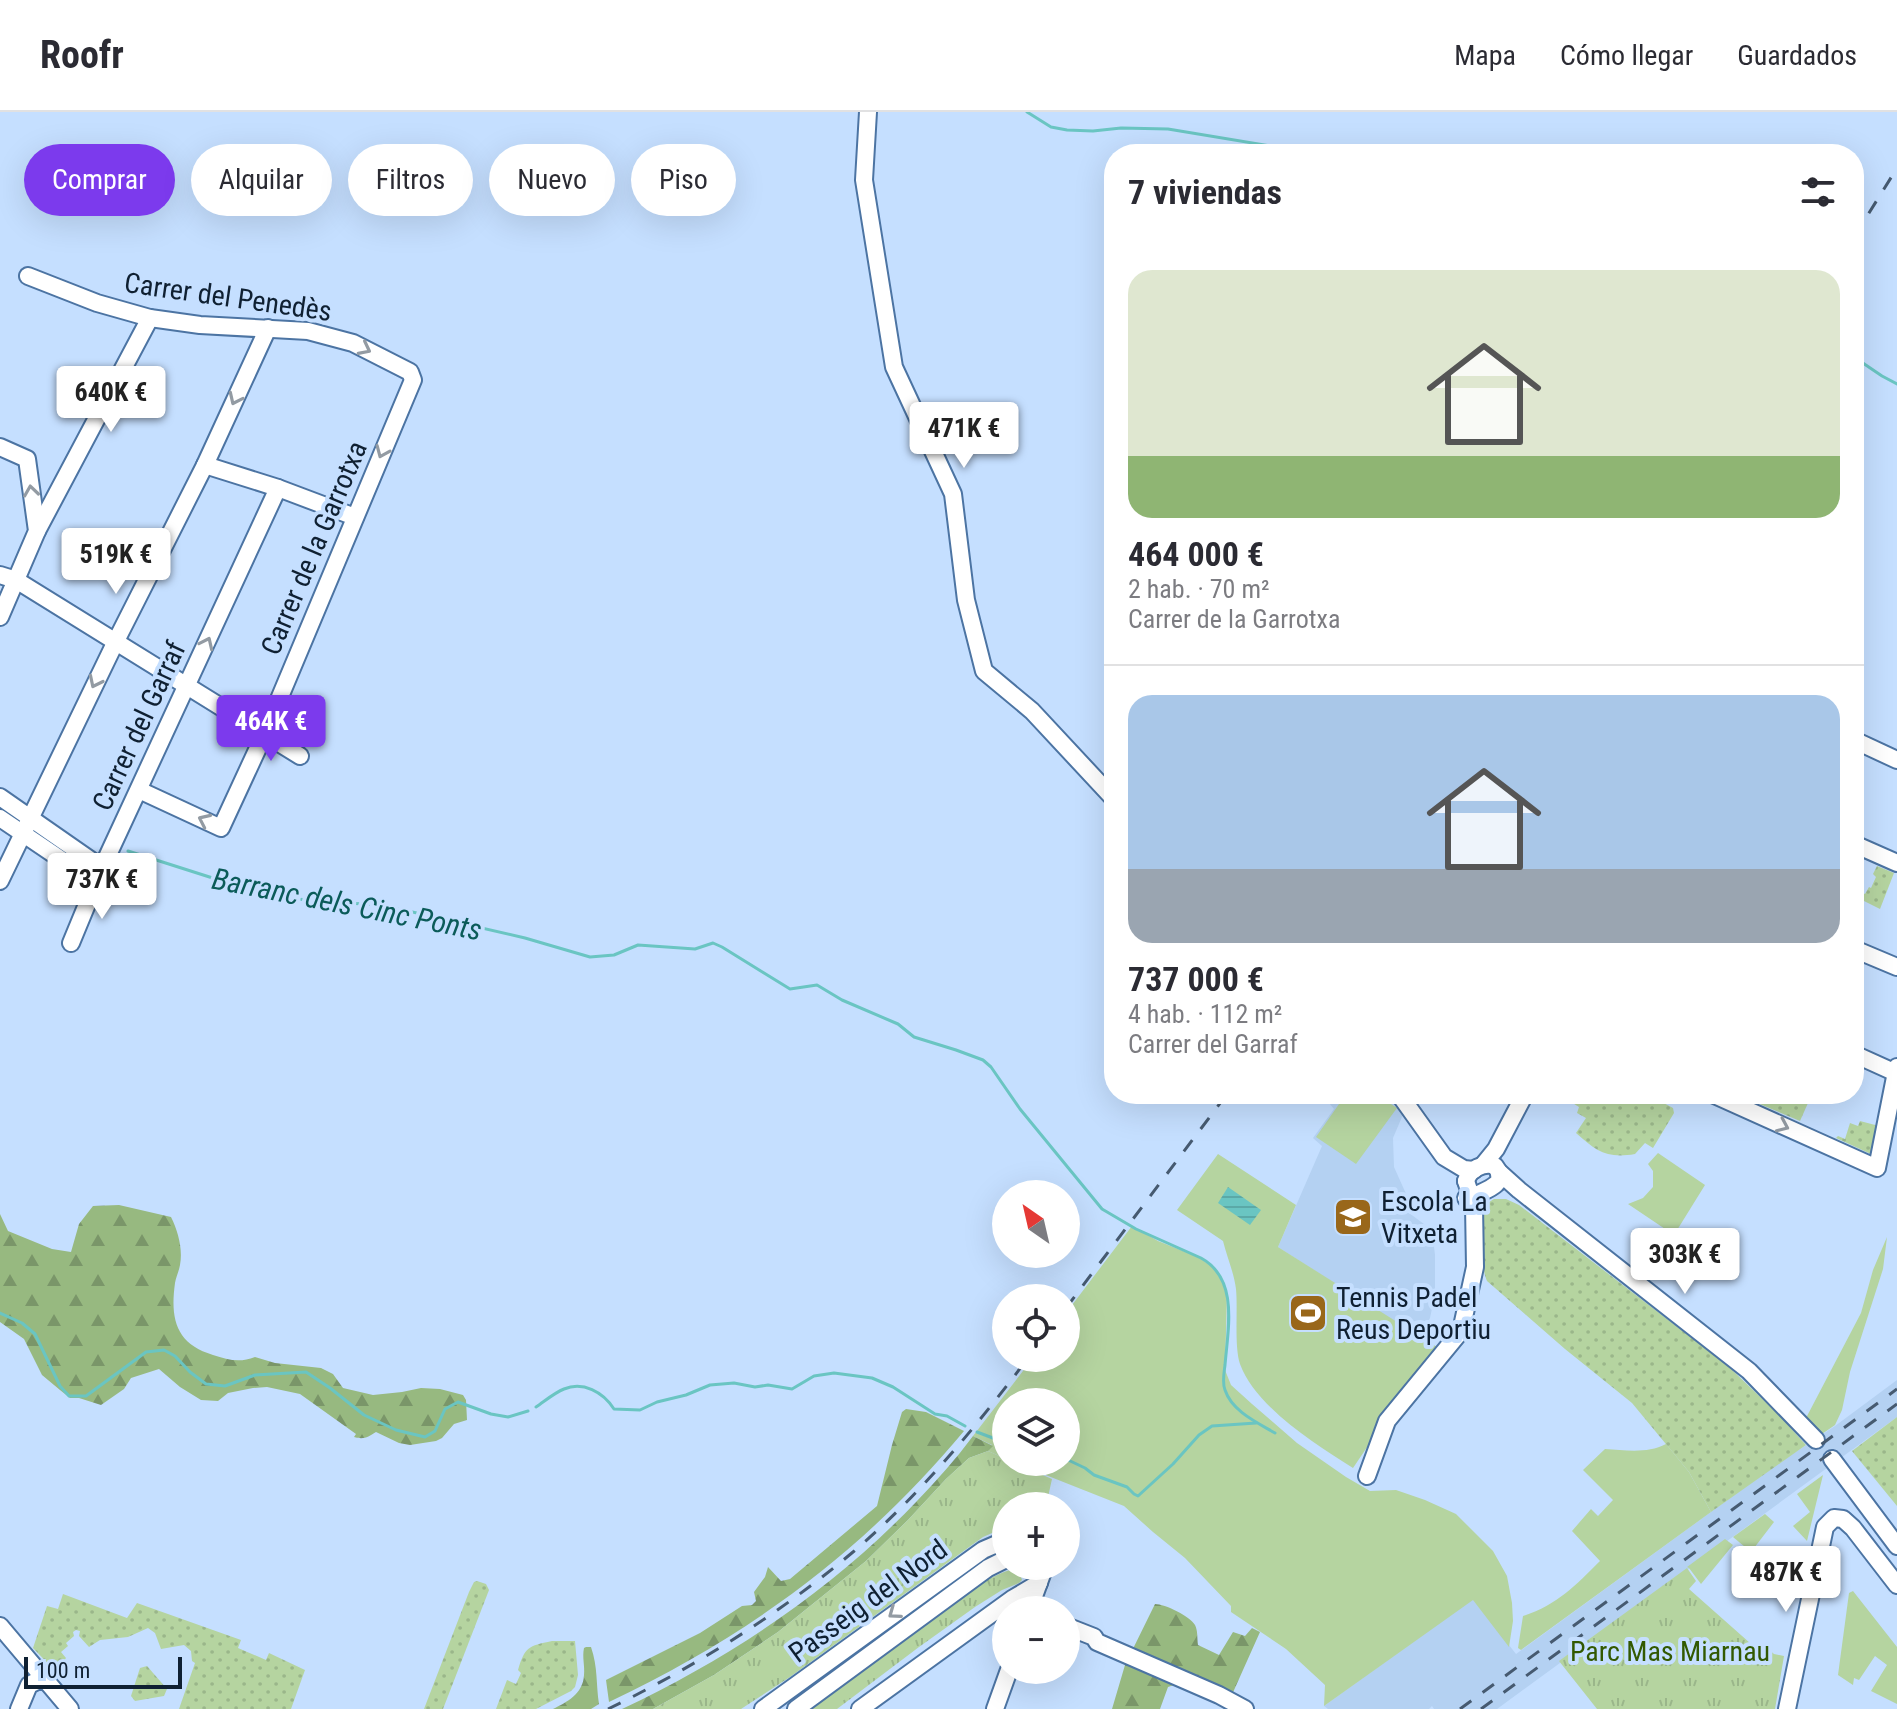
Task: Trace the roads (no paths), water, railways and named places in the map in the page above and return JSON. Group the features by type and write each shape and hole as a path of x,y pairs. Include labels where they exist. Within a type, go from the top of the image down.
{"street":[{"path":"868,112 864,180 894,367 953,494 966,600 984,671 1032,711 1104,788"},
{"name":"Carrer del Penedès","path":"28,276 97,303 150,318 200,325 308,331 353,343 410,372 413,380"},
{"path":"0,617 8,578 37,531 150,318"},
{"path":"0,881 205,465 268,328"},
{"name":"Carrer de la Garrotxa","path":"139,790 221,828 264,735 413,380"},
{"path":"0,447 27,459 37,531"},
{"path":"205,465 355,517"},
{"name":"Carrer del Garraf","path":"71,943 99,875 278,488"},
{"path":"8,578 116,641 300,756"},
{"path":"1864,746 1897,760"},
{"path":"0,797 99,875"},
{"path":"0,818 21,833 99,875"},
{"path":"1864,848 1897,863"},
{"path":"1864,953 1897,967"},
{"path":"1734,1104 1877,1168 1896,1070 1864,1058"},
{"path":"1406,1104 1444,1157 1464,1169 1478,1186"},
{"path":"1367,1476 1387,1421 1461,1331 1475,1267 1478,1186 1520,1104"},
{"path":"1478,1186 1504,1185 1519,1190 1749,1371 1816,1440"},
{"path":"1832,1459 1897,1546"},
{"path":"1787,1709 1825,1527 1834,1518 1843,1519 1897,1585"},
{"name":"Passeig del Nord","path":"763,1709 992,1546"},
{"name":"Passeig del Nord","path":"796,1709 992,1567"},
{"path":"1034,1596 1040,1580"},
{"path":"860,1709 1012,1599 1039,1583"},
{"path":"0,1626 70,1709"},
{"path":"1080,1632 1245,1709"},
{"path":"19,1709 29,1685 47,1681"},
{"path":"995,1709 1004,1684"}],"waterway":[{"path":"1027,112 1051,127 1067,130 1168,129 1258,144"},
{"path":"1864,364 1897,384"},
{"name":"Barranc dels Cinc Ponts","path":"128,851 244,888 310,901 382,905 525,938 590,957 614,955 638,945 695,949 713,943 790,989 817,985 842,1000 898,1024 914,1037 983,1060 1102,1209 1136,1229 1201,1258 1213,1267 1221,1278 1228,1306 1225,1390 1239,1410 1275,1433"},
{"path":"0,1313 22,1323 35,1334 60,1386 69,1396 86,1396 146,1352 164,1350 206,1384 225,1386 255,1375 306,1372 364,1415 396,1430 425,1437 435,1431 445,1409 458,1402 508,1417 528,1411"},
{"path":"536,1407 564,1389 578,1386 592,1390 614,1409 640,1410 710,1385 734,1383 792,1389 814,1376 834,1373 872,1378 893,1387 935,1414 947,1416 965,1426"},
{"path":"1080,1466 1094,1475 1127,1487 1138,1496 1212,1426 1256,1423"},
{"path":"977,1432 992,1438"}],"railway":[{"path":"1864,221 1897,168"},
{"path":"1080,1289 1219,1104"},
{"path":"608,1709 735,1638 853,1552 901,1508 946,1460 1017,1372"},
{"path":"1460,1709 1897,1389"},
{"path":"1481,1709 1897,1404"}],"place":[{"name":"Escola La Vitxeta","path":"1353,1217"},
{"name":"Tennis Padel Reus Deportiu","path":"1308,1313"}],"park label":[{"name":"Parc Mas Miarnau","path":"1670,1651"}]}
